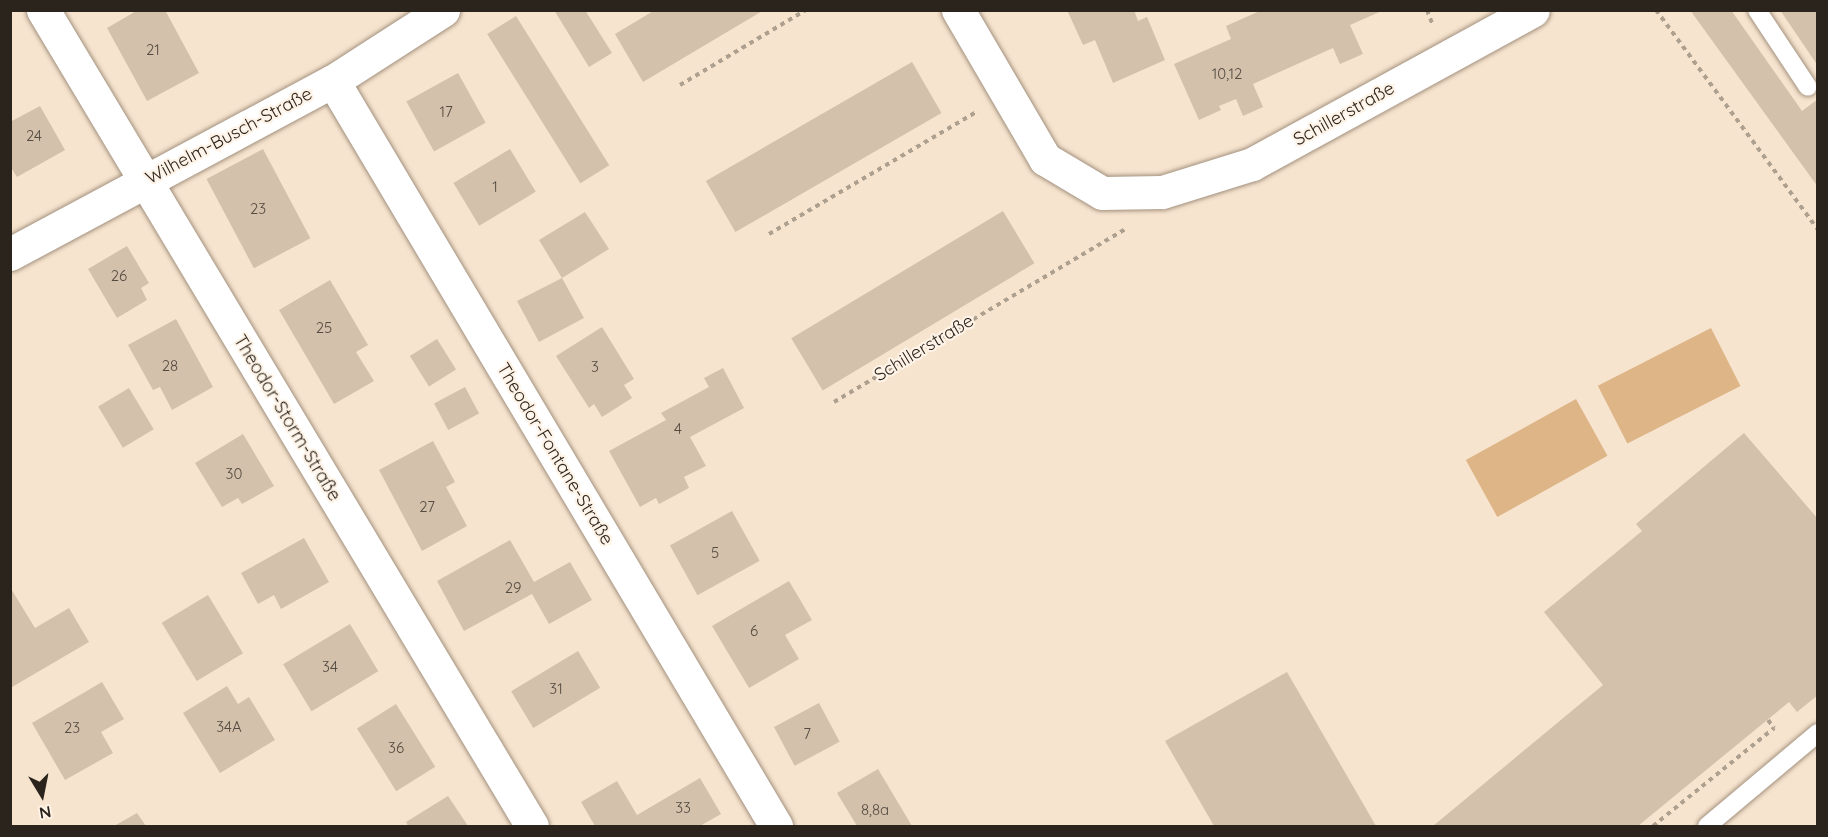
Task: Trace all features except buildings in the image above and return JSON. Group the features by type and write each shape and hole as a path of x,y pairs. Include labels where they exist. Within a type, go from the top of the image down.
{"street":[{"name":"Theodor-Storm-Straße","path":"43,10 532,826"},
{"name":"Wilhelm-Busch-Straße","path":"10,254 333,81 443,10"},
{"name":"Schillerstraße","path":"958,10 1046,159 1102,193 1162,192 1252,164 1533,10"},
{"name":"Theodor-Fontane-Straße","path":"333,81 776,826"}],"lane":[{"path":"1757,10 1808,87"},
{"path":"1707,826 1818,733"}],"path":[{"path":"680,85 806,10"},
{"path":"1656,10 1818,230"},
{"path":"769,234 1007,94"},
{"name":"Schillerstraße","path":"834,402 1148,215 1145,192"},
{"path":"1653,826 1774,728"}],"shaded area":[{"path":"1711,328 1741,386 1627,444 1598,386"},
{"path":"1576,399 1608,456 1497,517 1466,460"}]}
